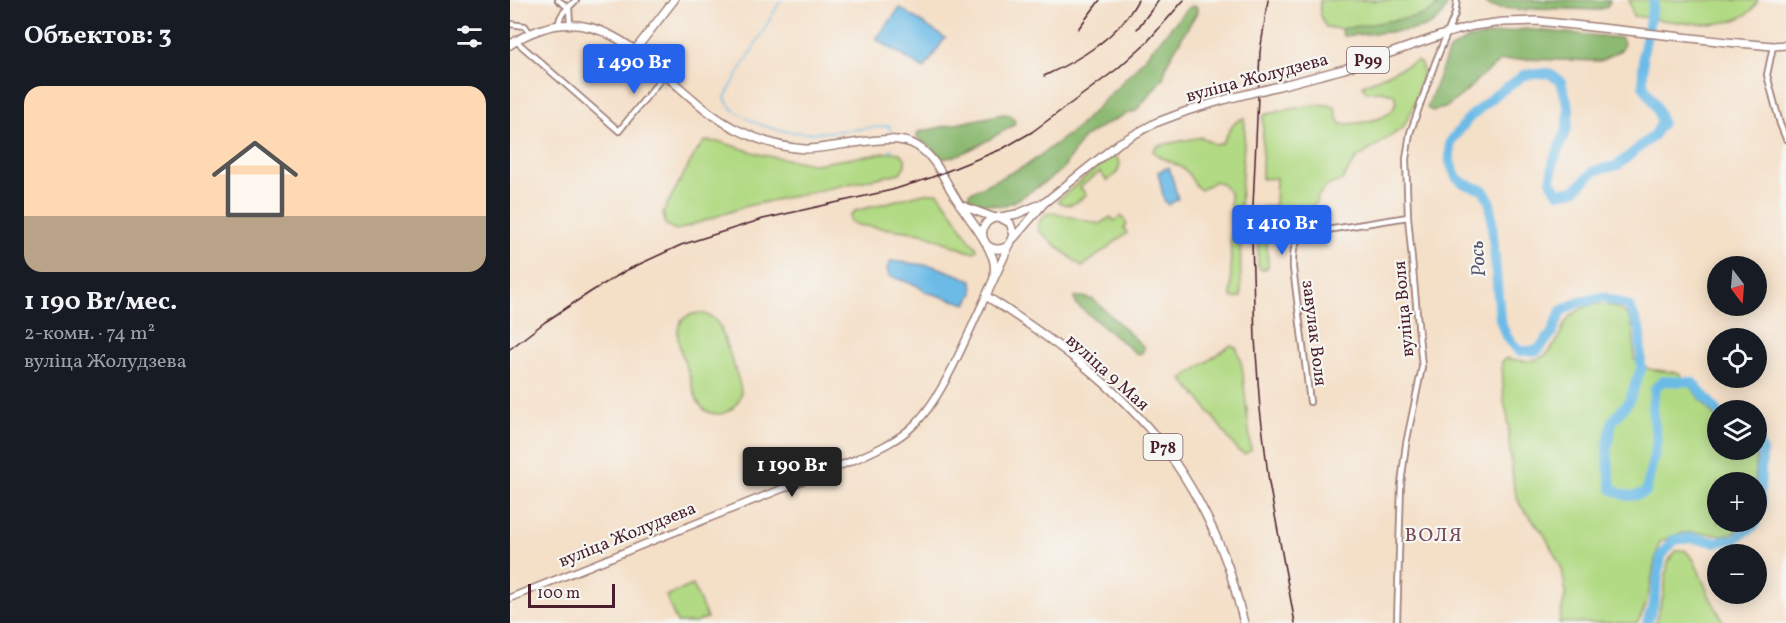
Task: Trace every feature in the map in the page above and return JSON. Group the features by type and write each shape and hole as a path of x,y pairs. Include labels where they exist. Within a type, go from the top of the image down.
{"main road":[{"path":"635,50 675,0"},
{"name":"вуліца Жолудзева","path":"1044,203 1119,143 1155,123 1227,99 1344,69 1473,26 1538,21 1773,46 1786,45"},
{"path":"513,43 530,33 559,24 570,24 605,32 635,50 712,114 738,131 782,145 804,149 886,139 908,140 928,154 983,237 994,261 994,276"},
{"name":"Р99","path":"997,218 1017,214 1044,203"},
{"name":"Р99","path":"1012,240 1044,203"},
{"path":"960,205 1011,223 1014,231 986,296"},
{"path":"983,237 984,226 988,221 997,218"},
{"path":"987,245 994,249 1002,249 1012,240"},
{"name":"вуліца Жолудзева","path":"510,598 854,460 898,437 922,417 938,393 986,296"},
{"name":"вуліца 9 Мая","path":"986,296 1061,347 1100,379 1132,411 1167,452 1194,494 1215,535 1227,565 1244,623"}],"street":[{"path":"558,0 568,8 570,24"},
{"path":"559,24 559,19 576,0"},
{"name":"вуліца Воля","path":"1397,623 1401,484 1406,444 1422,367 1408,217 1406,159 1410,133 1455,14 1457,0"},
{"path":"510,24 525,26 530,33"},
{"path":"513,43 619,131 665,74"},
{"path":"1773,46 1767,75 1786,139"},
{"name":"завулак Воля","path":"1310,402 1293,267 1295,242 1308,232 1408,217"}],"green space":[{"path":"1320,0 1439,0 1434,9 1419,17 1341,29 1326,27 1320,15"},
{"path":"1439,0 1450,0 1440,18 1429,26 1412,30 1343,36 1341,29 1422,15 1434,9"},
{"path":"1479,0 1610,1 1607,7 1598,10 1535,8 1524,10 1493,7"},
{"path":"1629,0 1758,0 1750,12 1737,19 1702,24 1633,16"},
{"path":"1192,6 1197,7 1197,12 1168,61 1163,78 1136,111 1104,125 1083,138 1062,170 1017,200 1002,206 973,202 969,199 969,193 1027,165 1077,128"},
{"path":"1524,29 1621,38 1624,43 1621,50 1601,61 1521,59 1500,61 1445,108 1432,111 1427,108 1449,50 1468,39"},
{"path":"1417,61 1421,64 1423,72 1413,108 1403,128 1356,159 1342,180 1325,187 1316,203 1308,209 1268,218 1266,225 1268,267 1260,269 1258,264 1259,208 1275,205 1276,178 1262,179 1263,117 1266,114 1319,104 1335,107 1341,124 1378,119 1393,110 1396,103 1394,94 1381,91 1366,92 1363,85"},
{"path":"1003,114 1010,115 1015,120 1014,125 979,145 950,157 941,159 917,136 918,132"},
{"path":"1244,118 1240,207 1241,297 1233,298 1231,295 1230,192 1215,181 1201,190 1182,168 1159,157 1153,151 1157,146 1201,137 1216,145 1222,143 1233,125"},
{"path":"705,141 721,142 762,155 815,164 891,152 900,153 905,158 905,165 900,173 747,206 675,230 665,224 663,212 696,152"},
{"path":"1110,157 1118,159 1120,164 1117,173 1107,181 1100,172 1080,187 1086,195 1070,205 1059,202 1058,200"},
{"path":"924,193 938,193 977,250 967,251 922,233 857,225 850,221 850,216 855,211"},
{"path":"1051,212 1099,224 1111,217 1114,221 1121,216 1127,224 1124,228 1127,233 1082,267 1039,231 1038,225 1042,217"},
{"path":"1076,297 1094,300 1144,347 1144,350 1137,354 1077,305 1074,299"},
{"path":"1593,304 1607,305 1624,312 1632,326 1634,359 1649,369 1679,373 1707,408 1707,460 1756,460 1755,472 1707,472 1707,532 1735,532 1725,535 1682,533 1660,542 1649,594 1637,623 1559,623 1566,592 1562,569 1544,534 1520,505 1514,488 1508,418 1504,402 1502,362 1506,358 1525,361 1538,359 1549,353 1568,319"},
{"path":"702,313 713,318 720,326 741,392 737,403 728,411 720,414 708,412 700,405 679,346 679,327 682,320 690,315"},
{"path":"1231,345 1237,349 1242,366 1251,450 1245,454 1238,451 1182,379"},
{"path":"1685,550 1694,560 1707,590 1707,604 1714,604 1724,623 1655,623 1663,597 1668,562 1676,551"},
{"path":"693,585 707,618 695,623 677,623 666,596"}],"water":[{"path":"900,8 945,38 924,69 876,39"},
{"path":"1169,167 1178,199 1168,205 1164,200 1158,172"},
{"path":"891,261 934,266 972,280 973,293 967,304 926,292 916,285 889,276 887,268"}],"waterway":[{"path":"781,0 725,97 729,105 757,123 792,132 829,132 885,126 890,126 890,131"},
{"name":"Рось","path":"1654,0 1643,54 1643,85 1656,106 1662,123 1653,136 1618,165 1594,171 1575,190 1558,193 1551,181 1553,163 1567,128 1569,108 1561,82 1549,73 1524,75 1470,117 1450,142 1450,162 1456,177 1465,184 1483,190 1490,201 1500,319 1506,336 1519,351 1537,351 1552,333 1561,311 1576,303 1603,297 1629,306 1640,330 1641,369 1629,401 1612,422 1607,449 1612,489 1629,496 1646,492 1657,441 1652,408 1655,388 1663,381 1692,382 1708,400"},
{"path":"891,152 892,148"},
{"name":"Рось","path":"1761,472 1762,460"},
{"name":"Рось","path":"1647,623 1654,603 1661,556 1674,540 1691,538 1716,542 1735,539 1745,532"}],"railway":[{"path":"1078,29 1100,0"},
{"path":"1044,76 1097,46 1120,25 1138,0"},
{"path":"1137,29 1159,0"},
{"path":"510,349 545,322 592,291 627,270 681,245 763,219 892,190 930,178 1002,149 1032,132 1117,69 1147,42 1184,0"},
{"path":"1268,0 1260,52 1253,206 1255,339 1269,483 1295,623"}],"district":[{"name":"ВОЛЯ","path":"1434,534"}]}
